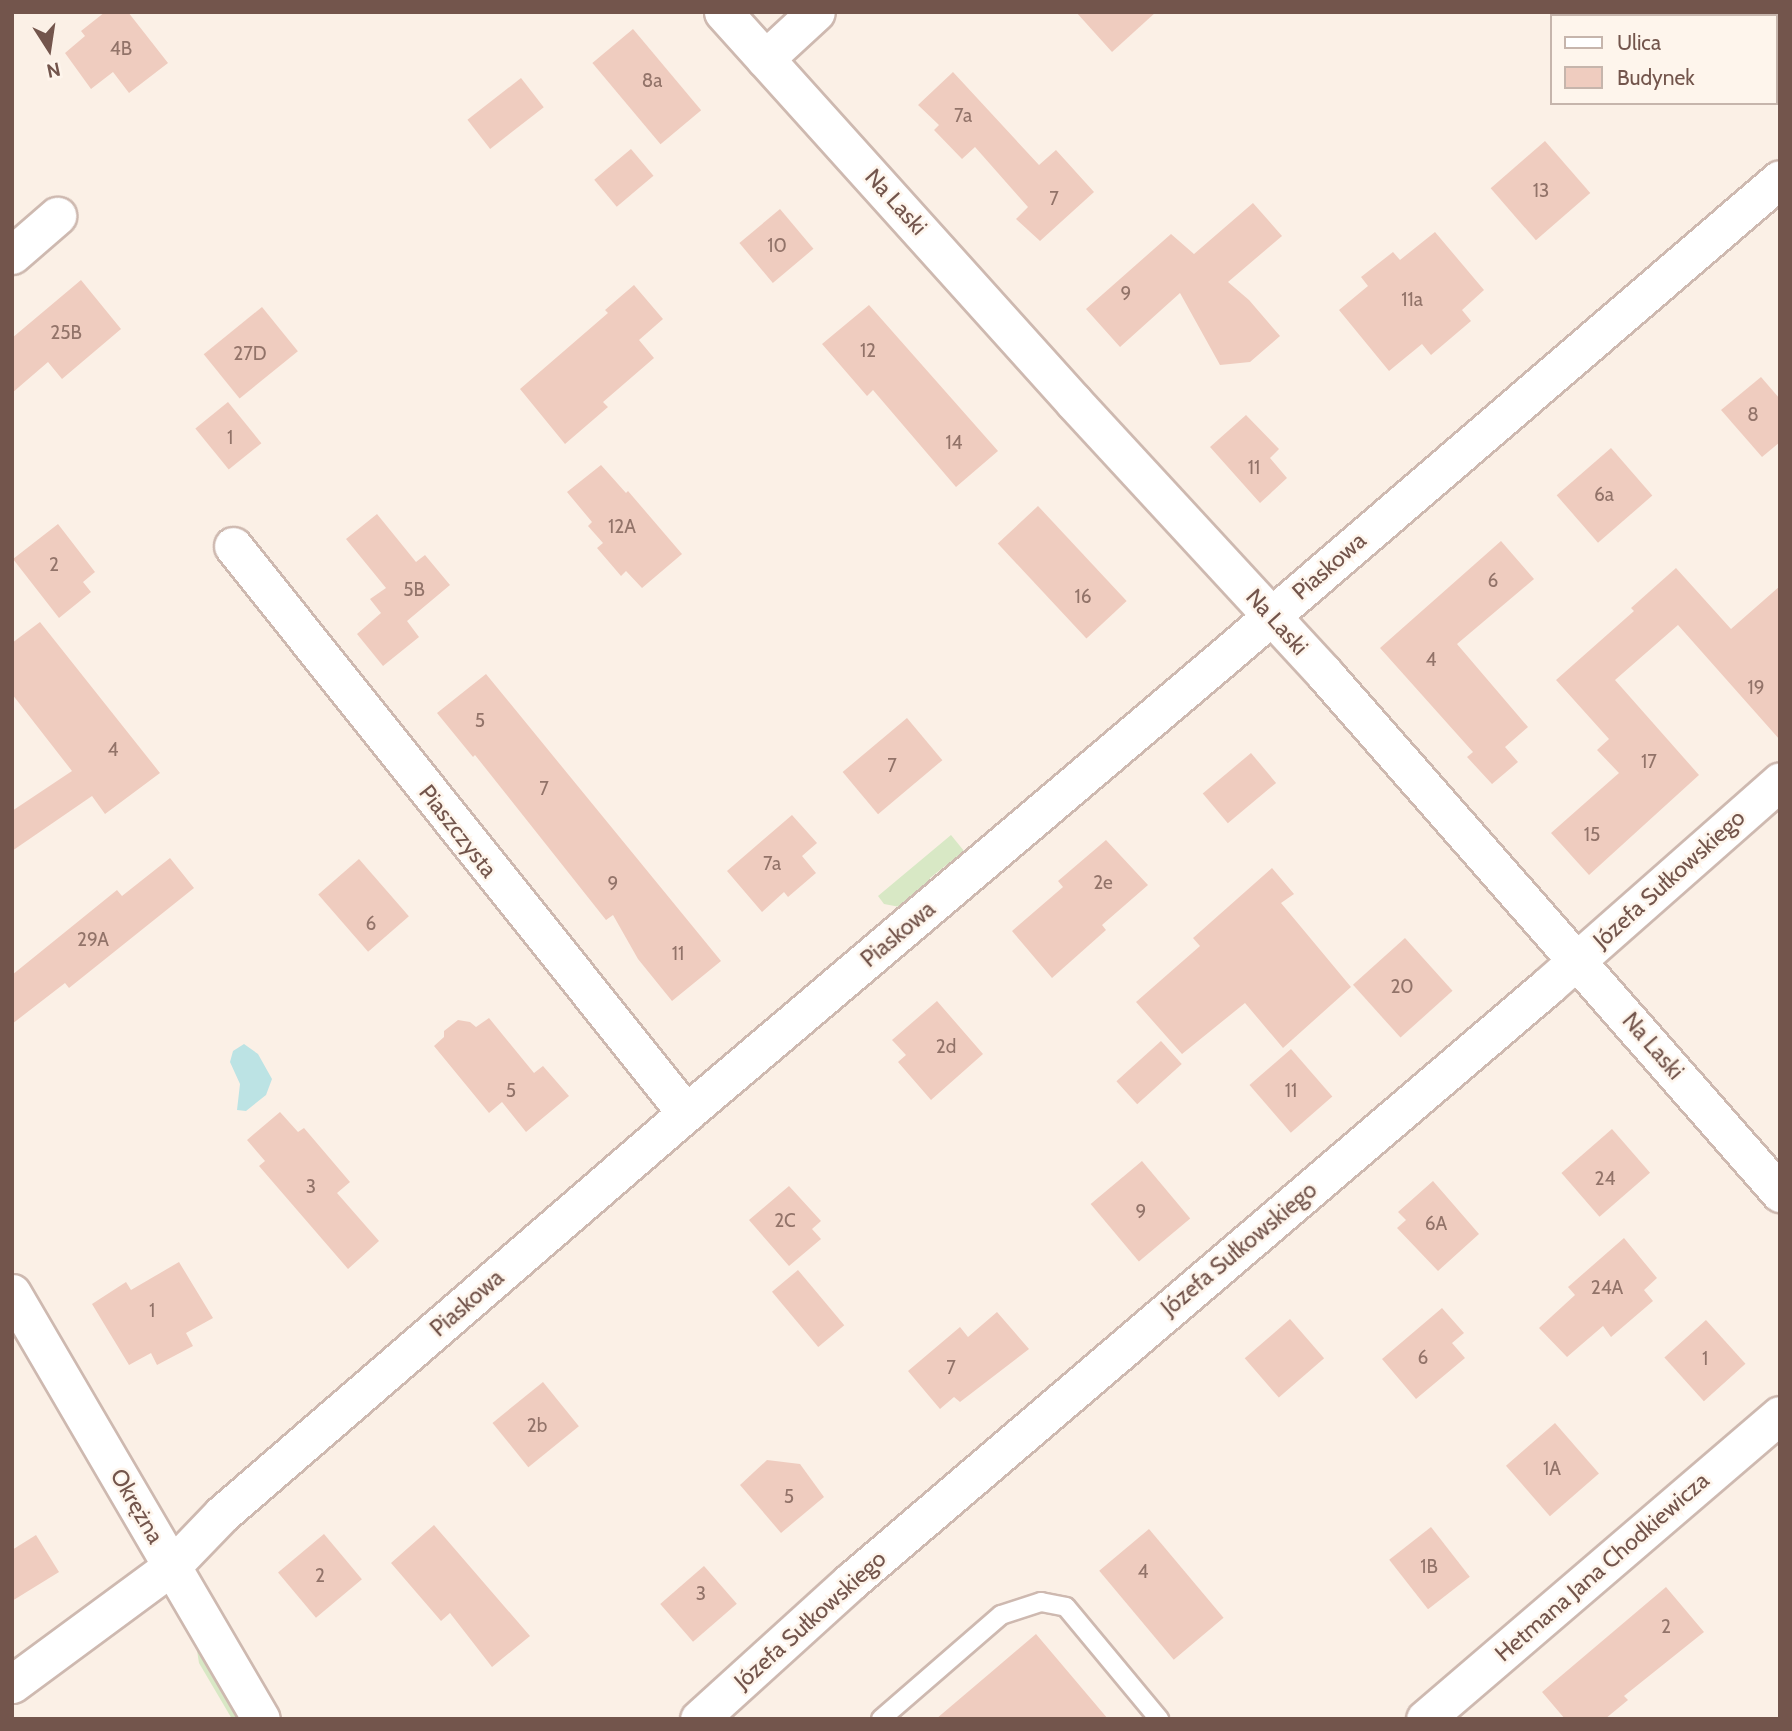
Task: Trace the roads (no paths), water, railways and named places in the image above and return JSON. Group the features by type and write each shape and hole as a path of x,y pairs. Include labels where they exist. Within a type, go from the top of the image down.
{"street":[{"name":"Na Laski","path":"723,12 1272,616 1578,960 1780,1193"},
{"path":"765,59 816,12"},
{"name":"Piaskowa","path":"12,1684 172,1566 222,1514 686,1113 1272,616 1780,179"},
{"path":"12,255 57,216"},
{"name":"Piaszczysta","path":"233,546 686,1113"},
{"name":"Józefa Sułkowskiego","path":"706,1716 871,1564 1578,960 1780,781"},
{"name":"Okrężna","path":"12,1293 261,1719"},
{"name":"Hetmana Jana Chodkiewicza","path":"1425,1719 1780,1415"}],"lane":[{"path":"881,1719 1001,1615 1041,1602 1066,1607 1158,1719"}],"water":[{"path":"244,1044 258,1054 272,1079 266,1095 246,1111 237,1110 240,1084 230,1062 233,1051"}]}
